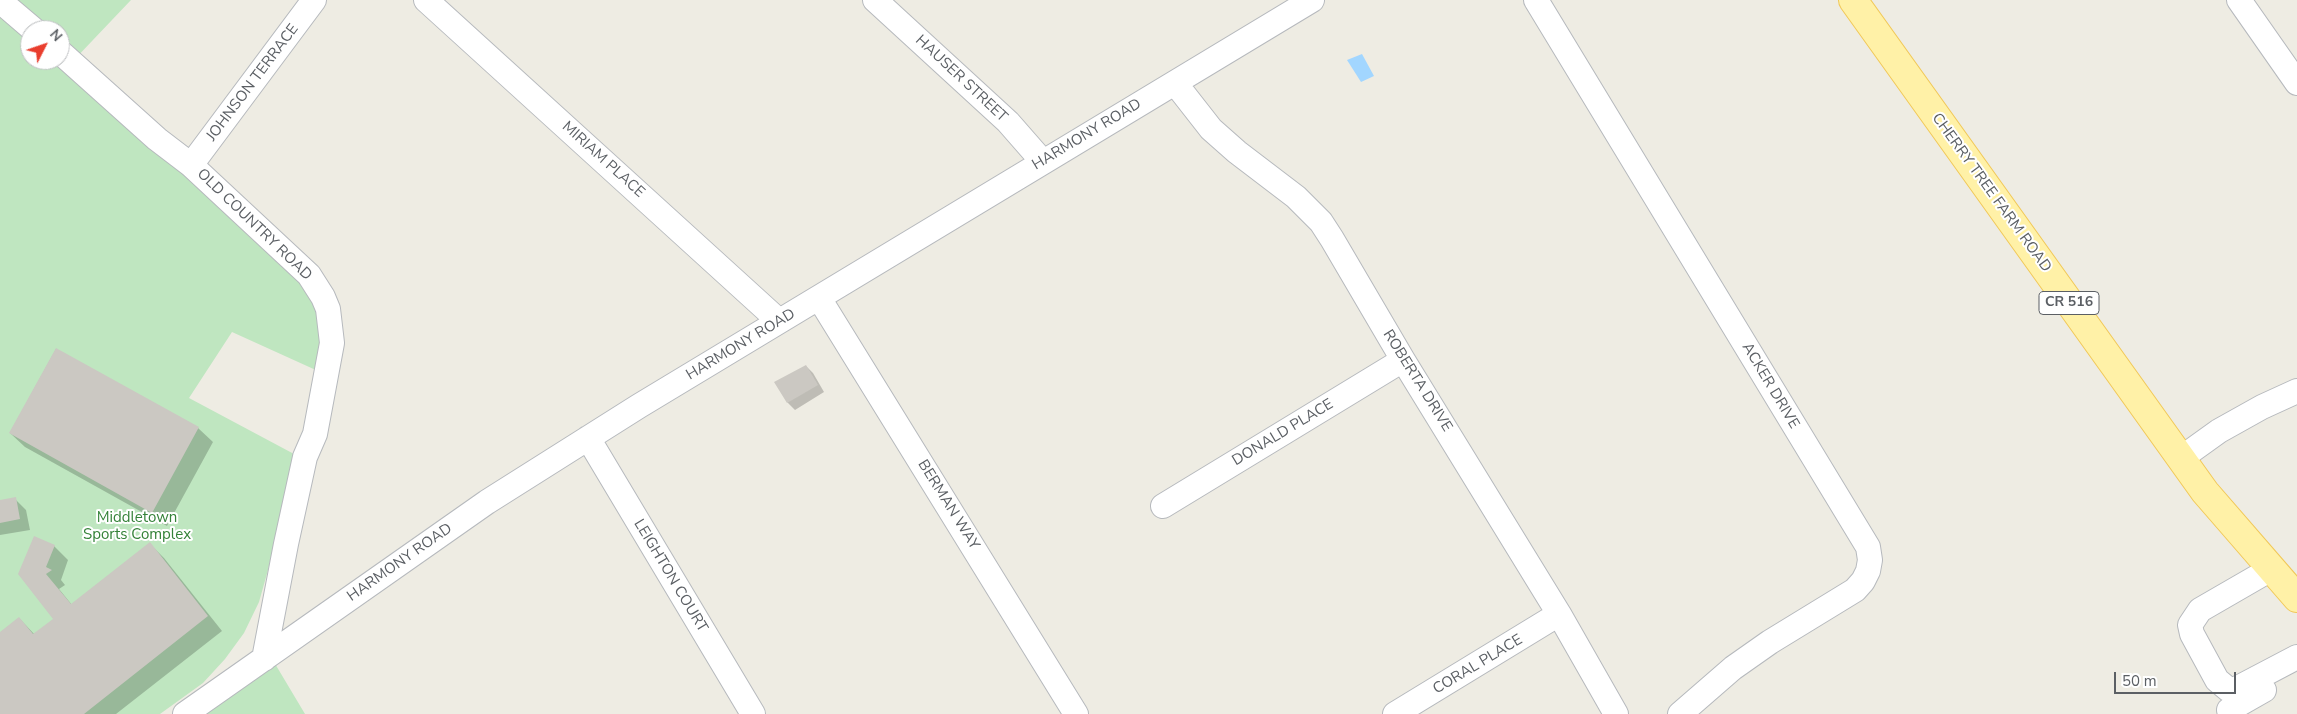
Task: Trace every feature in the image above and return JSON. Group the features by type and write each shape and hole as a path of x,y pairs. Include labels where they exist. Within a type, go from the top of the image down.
{"main road":[{"name":"CHERRY TREE FARM ROAD","path":"1853,0 2180,459 2220,512 2297,598"}],"street":[{"name":"JOHNSON TERRACE","path":"191,165 314,0"},
{"name":"MIRIAM PLACE","path":"426,0 779,321"},
{"name":"HAUSER STREET","path":"875,0 1008,122 1042,162"},
{"name":"HARMONY ROAD","path":"185,714 487,502 588,438 1312,0"},
{"name":"ACKER DRIVE","path":"1536,0 1868,547 1870,560 1868,571 1863,581 1855,590 1770,642 1733,668 1680,714"},
{"path":"2239,0 2297,83"},
{"path":"0,1 22,20"},
{"name":"OLD COUNTRY ROAD","path":"70,61 158,139 191,165 309,275 323,297 332,326 332,343 315,434 305,457 286,544 264,659"},
{"name":"ROBERTA DRIVE","path":"1176,83 1211,129 1237,152 1296,197 1320,222 1560,614 1616,714"},
{"name":"BERMAN WAY","path":"819,298 1076,714"},
{"name":"DONALD PLACE","path":"1163,506 1403,360"},
{"path":"2180,459 2219,431 2262,407 2297,391"},
{"name":"LEIGHTON COURT","path":"588,438 753,714"},
{"path":"2271,569 2200,610 2190,625 2192,634 2217,680 2229,690 2236,690 2297,657"},
{"name":"CORAL PLACE","path":"1395,714 1560,614"},
{"path":"2229,710 2252,696 2297,675"}],"green space":[{"name":"Middletown Sports Complex","path":"0,0 131,0 73,61 334,315 329,376 232,332 189,398 294,454 268,570 259,602 244,633 225,659 203,683 160,714 0,714"},
{"path":"271,657 305,714 201,714"}],"water":[{"path":"1362,54 1374,76 1361,82 1347,60"}],"building":[{"path":"56,348 199,427 152,513 9,433"},
{"path":"806,365 818,385 787,403 774,382"},
{"path":"16,497 20,519 0,523 0,500"},
{"path":"34,536 55,545 46,567 52,570 46,574 71,604 150,542 208,616 84,714 0,714 0,632 19,617 33,634 53,619 18,574"}]}
